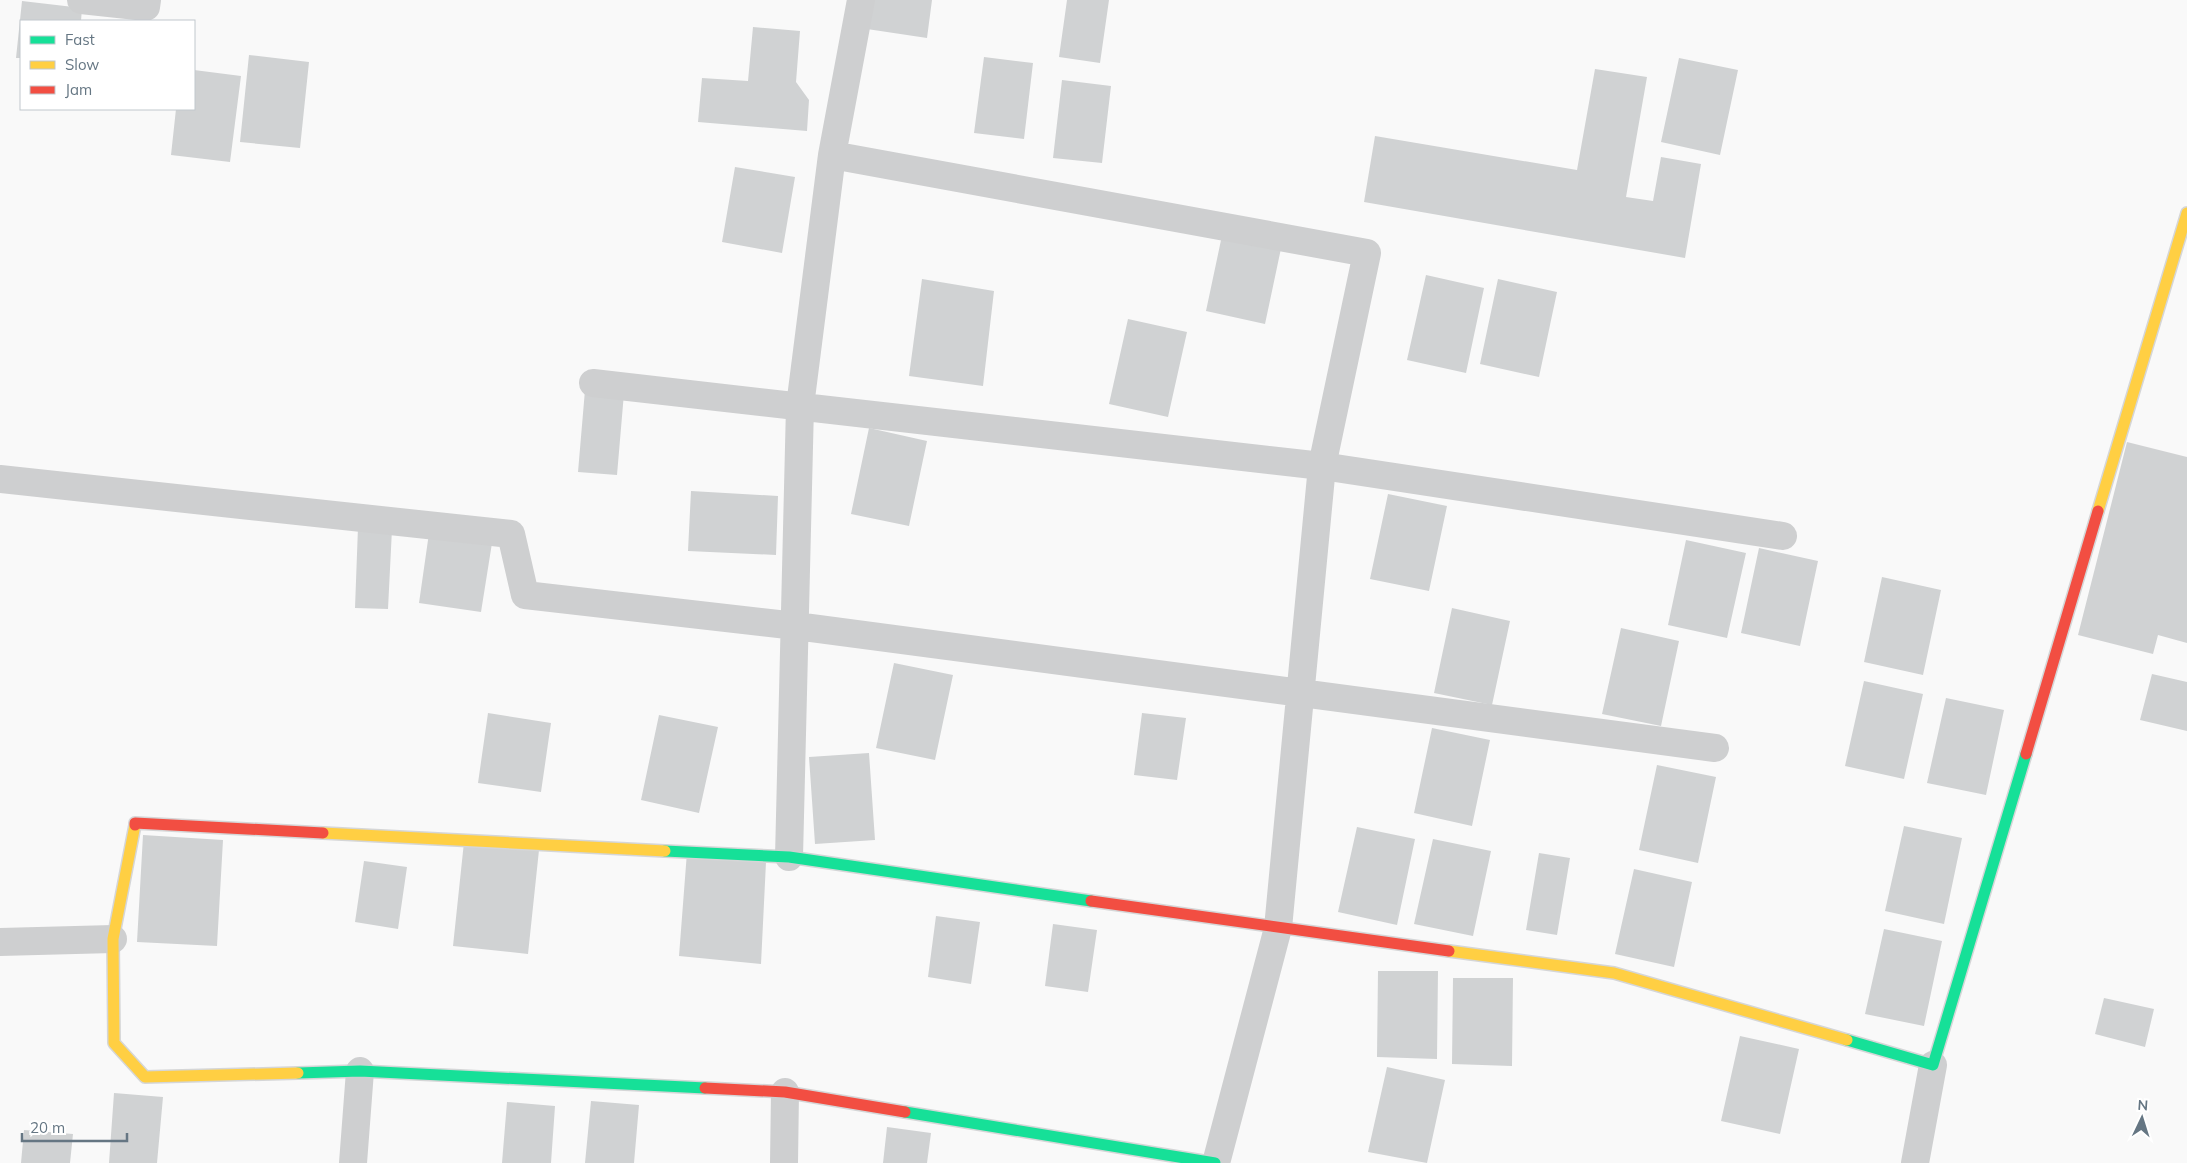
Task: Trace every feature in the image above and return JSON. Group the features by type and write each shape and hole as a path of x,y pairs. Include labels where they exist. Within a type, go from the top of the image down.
{"street":[{"path":"81,0 146,7 147,0"},
{"path":"789,857 800,406 832,155 861,0"},
{"path":"832,155 1367,253 1322,466 1278,928 1216,1163 785,1092 360,1070 145,1077 114,1043 113,939 135,823 789,857 1278,928 1614,973 1933,1065"},
{"path":"1915,1163 1933,1065 2187,213"},
{"path":"593,382 1322,466 1783,536"},
{"path":"0,479 510,534 525,595 796,626 1714,748"},
{"path":"0,942 113,939"},
{"path":"353,1163 360,1070"},
{"path":"784,1163 785,1092"}],"building":[{"path":"872,0 932,0 927,38 867,29"},
{"path":"1067,0 1109,0 1100,63 1059,57"},
{"path":"22,1 82,8 81,20 20,20"},
{"path":"20,20 20,58 16,58"},
{"path":"753,27 800,31 796,82 809,100 807,131 698,122 702,78 748,81"},
{"path":"249,55 309,62 300,148 240,142"},
{"path":"984,57 1033,63 1024,139 974,133"},
{"path":"1679,58 1738,70 1720,155 1661,142"},
{"path":"1595,69 1647,77 1626,197 1653,201 1661,157 1701,164 1685,258 1364,202 1375,136 1577,170"},
{"path":"195,70 241,76 230,162 171,155 176,110 195,110"},
{"path":"1062,80 1111,86 1102,163 1053,158"},
{"path":"735,167 795,177 782,253 722,242"},
{"path":"1224,226 1283,239 1265,324 1206,311"},
{"path":"1426,275 1484,288 1466,373 1407,360"},
{"path":"922,279 994,291 983,386 909,376"},
{"path":"1498,279 1557,292 1539,377 1480,364"},
{"path":"1128,319 1187,332 1168,417 1109,404"},
{"path":"585,390 624,393 617,475 578,472"},
{"path":"869,428 927,441 909,526 851,514"},
{"path":"2127,442 2187,457 2187,643 2158,635 2153,654 2078,635"},
{"path":"691,491 778,496 776,555 688,551"},
{"path":"1388,494 1447,506 1429,591 1370,579"},
{"path":"358,527 392,529 388,609 355,608"},
{"path":"429,533 492,543 481,612 419,603"},
{"path":"1686,540 1746,553 1727,638 1668,625"},
{"path":"1759,548 1818,561 1800,646 1741,633"},
{"path":"1882,577 1941,590 1923,675 1864,662"},
{"path":"1452,608 1510,621 1492,705 1434,693"},
{"path":"1621,628 1679,641 1661,726 1602,714"},
{"path":"894,663 953,675 935,760 876,748"},
{"path":"2152,674 2187,682 2187,731 2140,720"},
{"path":"1864,681 1923,694 1904,779 1845,766"},
{"path":"1946,698 2004,710 1986,795 1927,783"},
{"path":"488,713 551,723 541,792 478,783"},
{"path":"1142,713 1186,718 1177,780 1134,775"},
{"path":"659,715 718,727 699,813 641,800"},
{"path":"1432,728 1490,740 1472,826 1414,813"},
{"path":"869,753 875,840 815,844 809,757"},
{"path":"1657,765 1716,777 1698,863 1639,850"},
{"path":"1904,826 1962,838 1944,924 1885,911"},
{"path":"1357,827 1415,839 1397,925 1338,912"},
{"path":"143,835 223,840 217,946 137,942"},
{"path":"1433,839 1491,851 1473,936 1414,924"},
{"path":"464,842 539,850 528,954 453,946"},
{"path":"687,852 766,862 761,964 679,956"},
{"path":"1539,853 1570,858 1557,935 1526,930"},
{"path":"364,861 407,867 398,929 355,922"},
{"path":"1634,869 1692,882 1674,967 1615,954"},
{"path":"936,916 980,922 971,984 928,977"},
{"path":"1053,924 1097,930 1088,992 1045,986"},
{"path":"1884,929 1942,941 1924,1026 1865,1014"},
{"path":"1378,971 1438,971 1437,1059 1377,1057"},
{"path":"1453,978 1513,978 1512,1066 1452,1064"},
{"path":"2104,998 2154,1009 2145,1047 2095,1034"},
{"path":"1740,1036 1799,1049 1780,1134 1721,1121"},
{"path":"1387,1067 1445,1080 1427,1163 1368,1152"},
{"path":"114,1093 163,1097 157,1163 109,1163"},
{"path":"591,1101 639,1105 634,1163 585,1163"},
{"path":"507,1102 555,1106 551,1163 502,1163"},
{"path":"887,1127 931,1133 927,1163 883,1163"},
{"path":"24,1130 73,1134 70,1163 21,1163"}],"traffic: fast":[{"path":"1847,1040 1933,1065 2026,754"},
{"path":"665,851 789,857 1091,901"},
{"path":"298,1073 360,1071 705,1088"},
{"path":"905,1112 1215,1163"}],"traffic: slow":[{"path":"2098,511 2187,213"},
{"path":"135,825 113,939 114,1043 145,1077 298,1073"},
{"path":"323,833 665,851"},
{"path":"1449,951 1614,973 1847,1040"}],"traffic: jam":[{"path":"2026,754 2098,511"},
{"path":"135,825 135,823 323,833"},
{"path":"1091,901 1449,951"},
{"path":"705,1088 785,1092 905,1112"}]}
